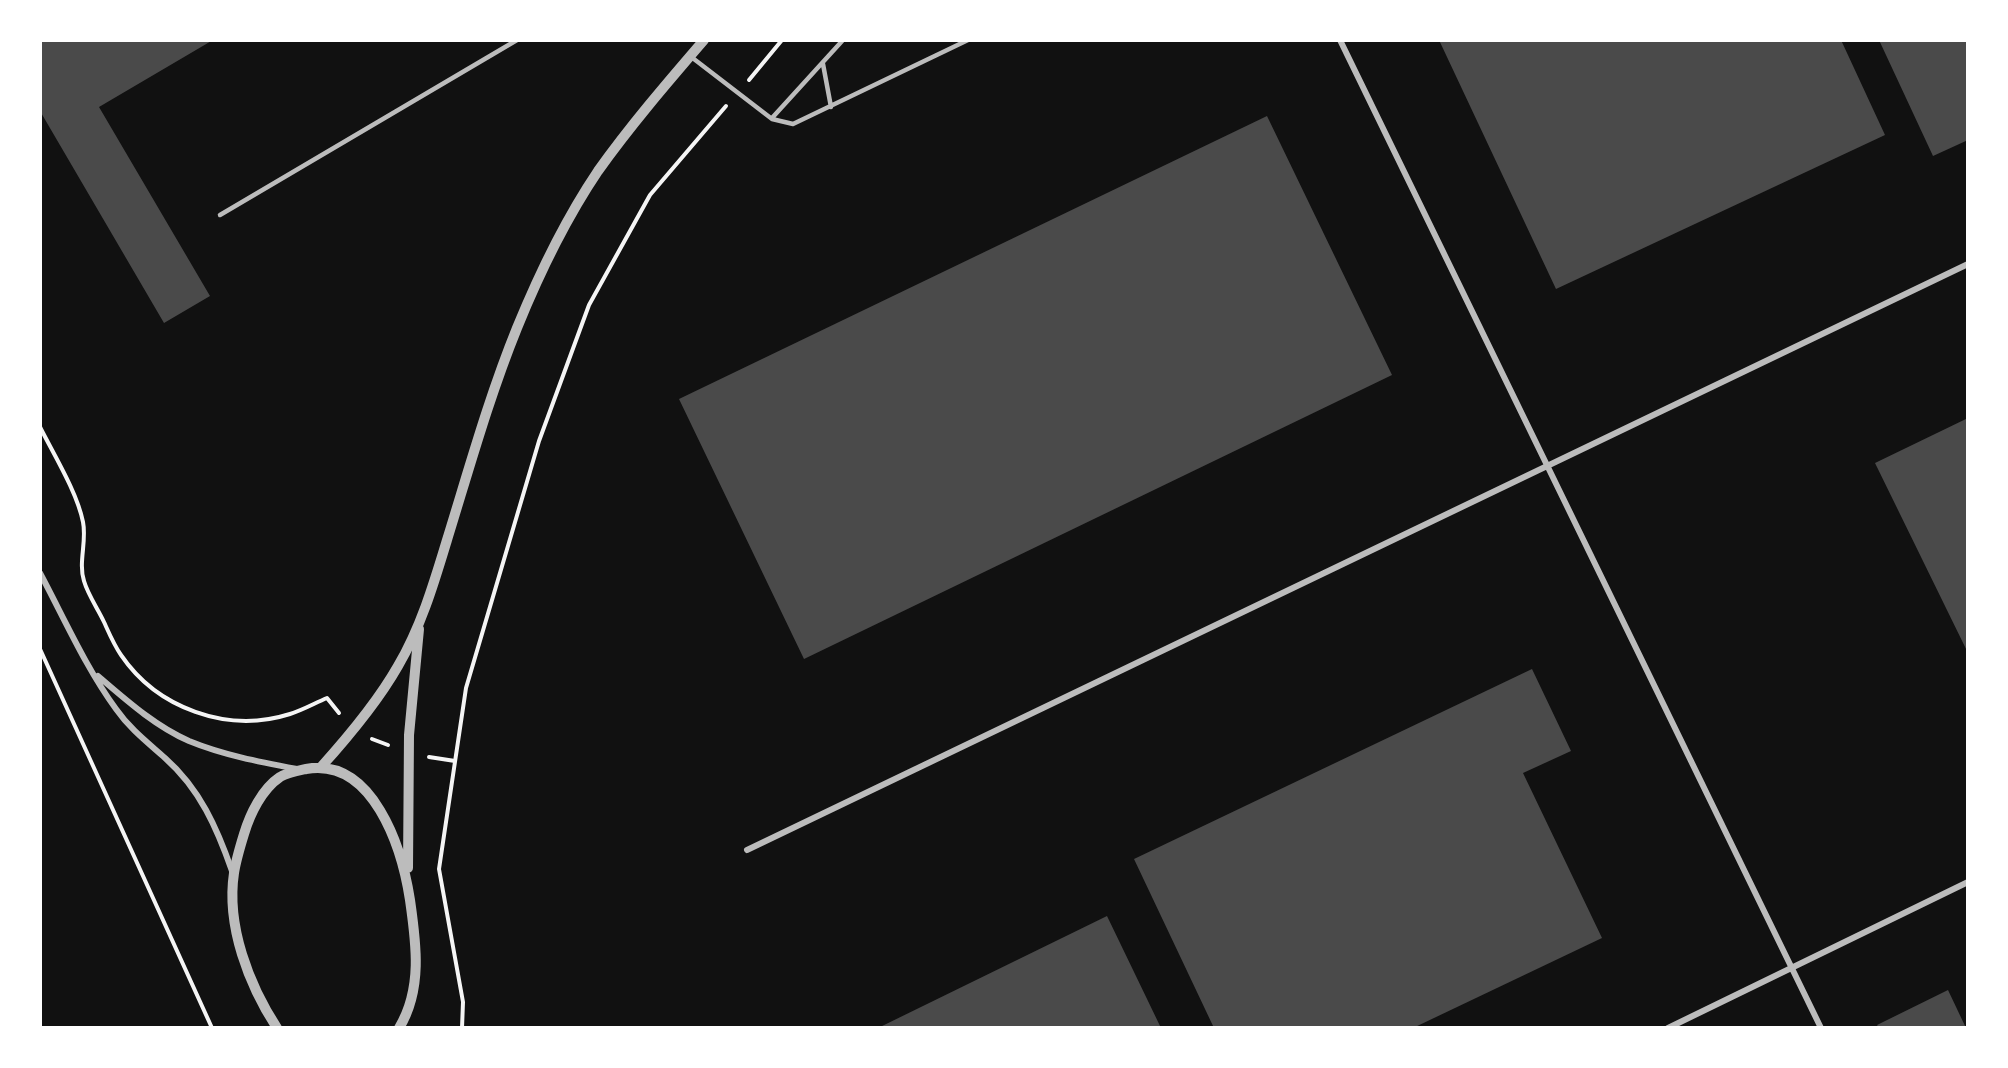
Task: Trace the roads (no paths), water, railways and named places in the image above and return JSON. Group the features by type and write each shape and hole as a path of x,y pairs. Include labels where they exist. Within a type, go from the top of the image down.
{"street":[{"path":"321,767 353,730 398,666 421,617 504,362 541,274 577,206 599,171 704,40"},
{"path":"1340,40 1821,1028"},
{"path":"747,850 1968,264"},
{"path":"40,573 93,672 127,724 173,766 201,800 220,837 233,874"},
{"path":"407,1028 416,946 408,884 408,754 421,617"},
{"path":"93,672 137,709 188,740 229,755 304,770"},
{"path":"277,1028 261,1000 240,946 234,913 233,874 246,827 262,796 280,777 321,767 353,780 376,805 394,836 408,884"},
{"path":"1668,1028 1968,882"},
{"path":"399,1028 411,1004"}],"lane":[{"path":"220,215 517,40"},
{"path":"772,118 843,40"},
{"path":"690,56 772,118 793,124 968,40"},
{"path":"823,64 831,107"}]}
